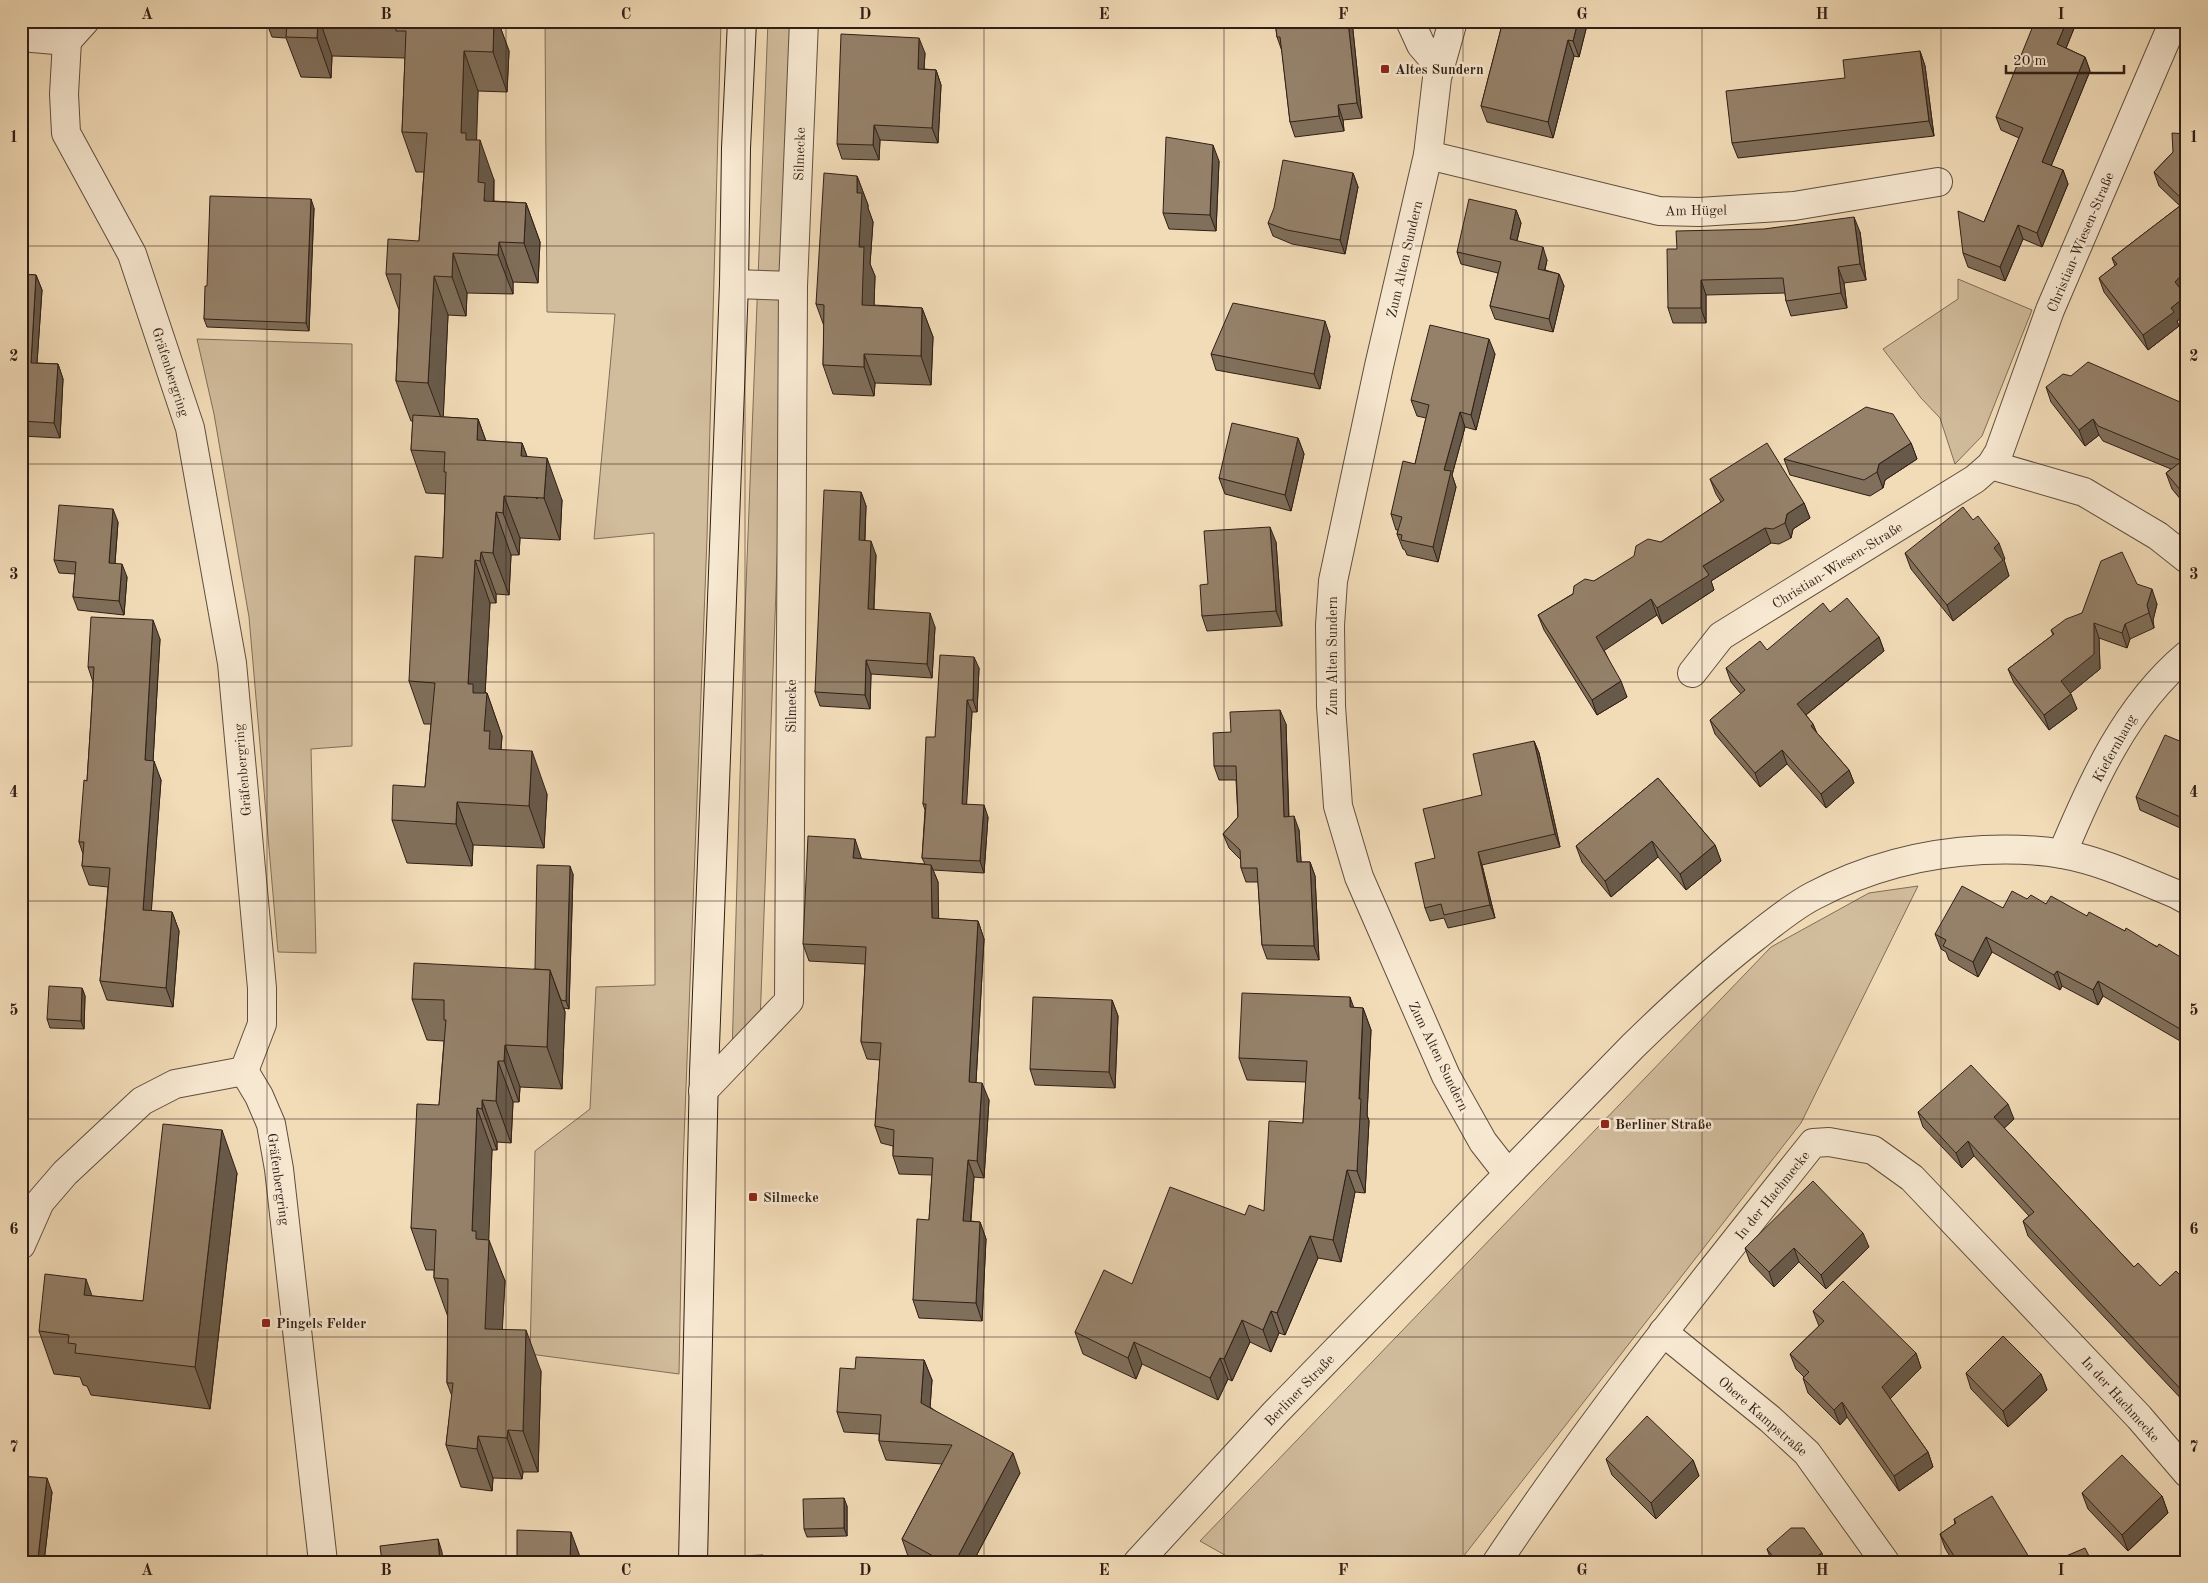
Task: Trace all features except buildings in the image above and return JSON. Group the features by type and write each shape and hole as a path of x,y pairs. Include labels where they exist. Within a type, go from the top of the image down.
{"street":[{"path":"693,1562 703,1091 734,284 736,148 742,21"},
{"name":"Silmecke","path":"703,1091 790,1001 793,286 804,21"},
{"path":"1410,21 1421,45 1440,67"},
{"name":"Zum Alten Sundern","path":"1453,21 1440,67 1428,155 1332,580 1330,625 1331,697 1338,806 1359,876 1446,1076 1484,1142 1508,1174"},
{"name":"Christian-Wiesen-Straße","path":"1692,673 1721,636 1975,479 1990,465 1999,452 2050,310 2174,21"},
{"name":"Gräfenbergring","path":"21,37 76,31 64,94 66,133 132,254 190,428 232,663 262,988 262,1024 244,1071 259,1096 271,1124 279,1169 323,1562"},
{"name":"Am Hügel","path":"1428,155 1659,211 1699,212 1794,206 1938,182"},
{"path":"734,284 793,286"},
{"path":"1990,465 2084,492 2116,509 2158,536 2187,559"},
{"name":"Kiefernhang","path":"2062,854 2083,805 2138,706 2187,655"},
{"name":"Berliner Straße","path":"1138,1562 1276,1413 1564,1115 1689,992 1771,925 1812,897 1868,871 1910,859 1959,851 2012,849 2062,854 2109,866 2187,900"},
{"path":"21,1245 40,1202 65,1173 142,1101 175,1084 244,1071"},
{"name":"In der Hachmecke","path":"1497,1562 1550,1482 1662,1332 1813,1143 1829,1142 1874,1150 1912,1178 2132,1409 2187,1473"},
{"name":"Obere Kampstraße","path":"1662,1332 1770,1419 1807,1453 1885,1562"}],"shaded area":[{"path":"545,21 721,21 707,538 683,1166 679,1374 530,1354 535,1151 590,1109 596,987 655,985 654,533 594,539 615,314 547,312"},
{"path":"768,21 797,21 760,1023 732,1055 744,638"},
{"path":"1958,279 2032,310 1982,436 1955,464 1940,418 1921,398 1883,349 1958,299"},
{"path":"197,339 352,344 352,746 311,749 316,953 278,952 249,617 214,414"},
{"path":"1918,886 1801,1123 1459,1562 1237,1562 1200,1541 1771,947 1869,893"}],"place":[{"name":"Altes Sundern","path":"1385,69"},
{"name":"Berliner Straße","path":"1605,1124"},
{"name":"Silmecke","path":"753,1197"},
{"name":"Pingels Felder","path":"266,1323"}]}
